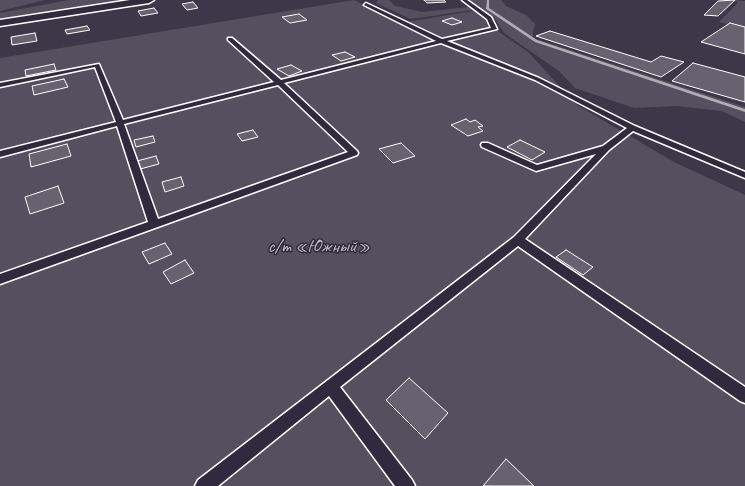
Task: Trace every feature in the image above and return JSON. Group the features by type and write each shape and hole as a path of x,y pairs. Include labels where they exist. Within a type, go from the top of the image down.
{"main road":[{"path":"0,23 148,0"}],"lane":[{"path":"0,154 441,40 494,29 489,18 464,0"},
{"path":"366,4 441,40 537,78 632,128 745,175"},
{"path":"0,279 354,153 230,38"},
{"path":"0,85 97,64 120,123 154,224"},
{"path":"204,486 518,240 606,148 632,128"},
{"path":"485,145 536,168 606,148"},
{"path":"518,240 745,396"},
{"path":"330,386 406,486"}],"green space":[{"path":"0,0 45,0 0,11"},
{"path":"69,0 122,0 0,19 0,13"},
{"name":"с/т «Южный»","path":"354,0 400,23 479,10 494,20 499,32 528,52 577,105 674,162 745,195 745,486 0,486 0,58"},
{"path":"378,0 389,0 395,6 422,12 469,7 471,0 501,0 506,6 526,15 535,24 533,38 745,107 745,122 722,111 676,106 634,108 575,88 559,71 504,33 495,19 479,9 411,19 376,3"},
{"path":"735,0 745,1 745,28 719,22 738,3"}],"building":[{"path":"424,0 444,0 446,2 427,3"},
{"path":"735,0 718,16 704,15 718,1"},
{"path":"193,2 198,8 187,10 182,4"},
{"path":"154,8 158,13 141,16 138,11"},
{"path":"299,14 307,20 290,23 282,17"},
{"path":"452,18 462,22 452,25 442,21"},
{"path":"730,23 745,27 745,54 701,42"},
{"path":"87,26 90,30 67,34 65,30"},
{"path":"550,31 651,62 661,56 684,62 661,77 536,36"},
{"path":"35,33 37,41 12,45 11,37"},
{"path":"345,52 355,57 341,61 332,55"},
{"path":"693,63 745,77 745,102 672,81"},
{"path":"54,64 56,70 26,76 25,70"},
{"path":"291,65 302,71 289,76 277,69"},
{"path":"64,79 68,87 34,95 32,86"},
{"path":"466,119 470,122 475,120 483,126 478,127 483,131 468,136 451,125"},
{"path":"253,130 258,137 242,141 237,134"},
{"path":"153,136 155,142 136,147 134,140"},
{"path":"520,140 545,152 532,160 507,147"},
{"path":"401,143 415,156 393,163 379,149"},
{"path":"67,144 71,156 31,167 29,154"},
{"path":"156,156 159,164 140,169 137,161"},
{"path":"181,177 184,186 165,192 162,182"},
{"path":"58,186 64,203 30,214 25,197"},
{"path":"165,243 172,254 149,264 142,252"},
{"path":"566,250 593,267 583,275 556,257"},
{"path":"185,260 194,273 171,284 163,272"},
{"path":"409,378 448,413 425,439 386,400"},
{"path":"506,459 534,486 483,486"}],"waterway":[{"path":"488,0 487,8 536,41 745,111"}]}
